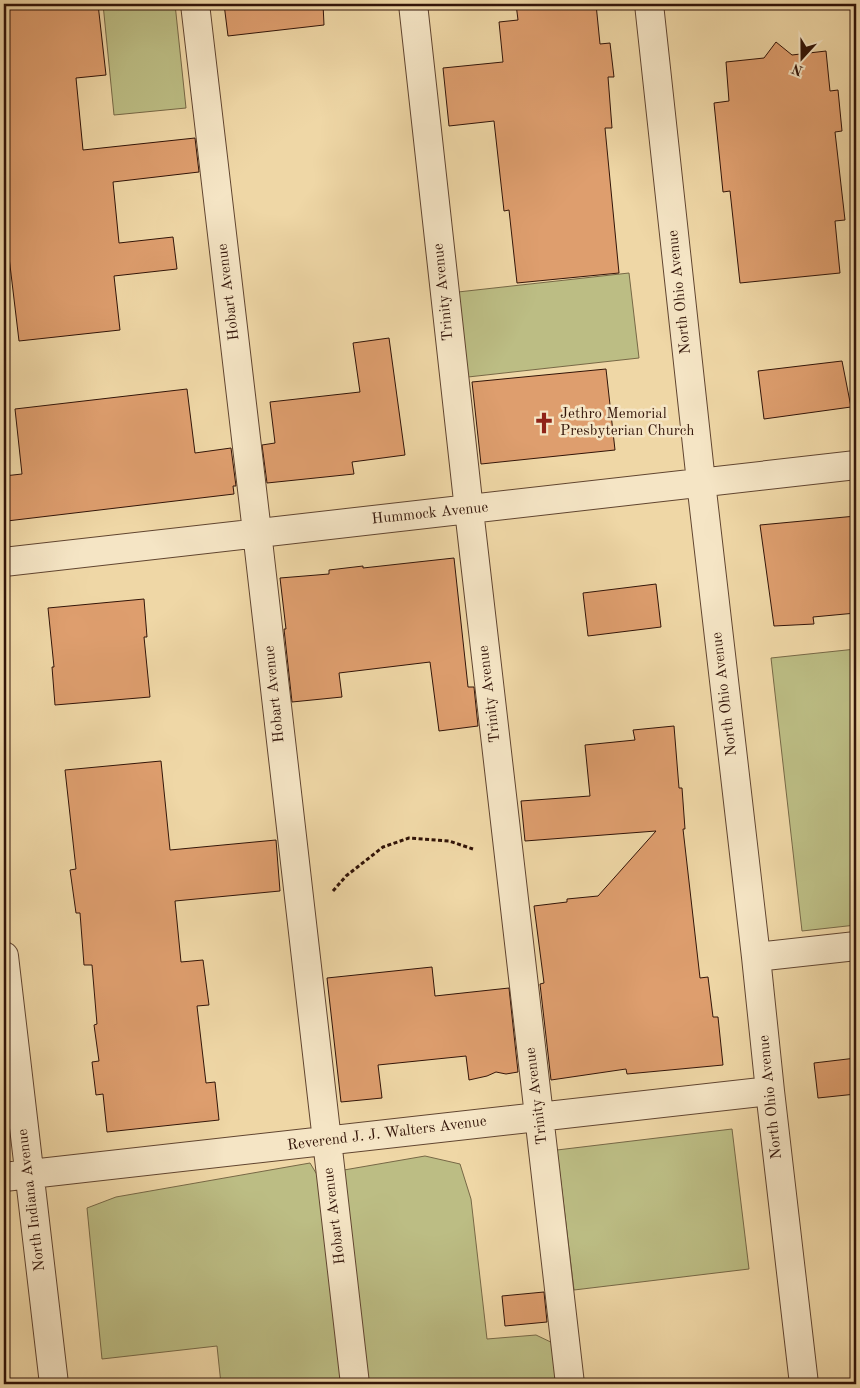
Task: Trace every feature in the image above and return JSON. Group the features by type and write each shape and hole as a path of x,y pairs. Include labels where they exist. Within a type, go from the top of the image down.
{"street":[{"name":"Hobart Avenue","path":"195,4 355,1384"},
{"name":"Trinity Avenue","path":"413,4 468,510 570,1384"},
{"name":"North Ohio Avenue","path":"654,4 701,482 804,1384"},
{"name":"Hummock Avenue","path":"4,562 856,465"},
{"path":"756,957 856,946"},
{"name":"North Indiana Avenue","path":"4,956 17,1176 54,1384"},
{"name":"Reverend J. J. Walters Avenue","path":"17,1176 770,1091"}],"path":[{"path":"302,928 346,876 383,848 409,838 449,841 489,854 511,872"}],"green space":[{"path":"103,4 175,4 186,108 114,115"},
{"path":"629,273 639,358 468,377 458,292"},
{"path":"856,649 856,925 802,931 771,658"},
{"path":"732,1129 749,1269 574,1290 557,1150"},
{"path":"425,1156 460,1164 471,1199 487,1339 536,1335 557,1345 561,1384 366,1384 344,1170"},
{"path":"310,1163 319,1178 346,1384 221,1384 217,1346 102,1359 87,1208 116,1197"}],"building":[{"path":"4,4 98,4 106,75 76,78 83,150 195,138 199,172 113,182 119,243 173,237 177,269 114,276 120,330 19,341 4,222"},
{"path":"224,4 323,4 324,25 228,36"},
{"path":"516,4 596,4 600,44 610,43 614,77 608,77 612,128 605,128 619,273 517,283 509,210 504,211 494,121 449,126 443,68 503,62 499,22 518,20"},
{"path":"776,42 792,55 826,51 830,91 838,90 842,131 835,132 845,220 835,221 840,273 740,283 730,191 723,192 714,103 729,101 726,62 764,58"},
{"path":"389,338 405,455 352,462 354,474 267,483 262,445 275,443 270,402 360,392 353,343"},
{"path":"842,361 851,407 764,419 758,371"},
{"name":"Jethro Memorial Presbyterian Church","path":"606,369 615,450 481,464 472,382"},
{"path":"187,389 195,453 231,448 236,486 233,486 234,494 7,521 4,476 22,474 15,409"},
{"path":"856,516 856,613 813,617 814,624 774,626 760,525"},
{"path":"454,558 468,687 474,687 478,726 439,731 430,662 339,673 342,697 292,702 280,578 329,574 329,570 363,566 363,568"},
{"path":"656,584 661,627 588,636 583,593"},
{"path":"144,599 147,637 144,637 150,697 55,705 52,667 54,667 48,608"},
{"path":"674,726 679,788 682,788 685,829 683,829 700,978 708,977 713,1017 718,1017 723,1065 627,1074 626,1069 551,1080 540,984 544,983 534,906 567,902 567,899 598,896 656,831 525,841 521,801 590,796 585,745 635,740 633,730"},
{"path":"161,761 170,850 276,840 280,891 175,901 181,962 203,960 209,1005 197,1006 206,1083 215,1082 219,1120 107,1132 103,1094 96,1095 92,1062 99,1061 94,1025 97,1024 92,965 84,965 80,913 76,913 70,870 76,869 65,770"},
{"path":"432,967 435,996 509,988 518,1072 506,1074 496,1072 469,1080 466,1056 378,1065 382,1098 341,1102 327,978"},
{"path":"856,1058 856,1094 818,1098 814,1063"},
{"path":"544,1292 547,1322 505,1326 502,1296"}],"place":[{"name":"Jethro Memorial Presbyterian Church","path":"544,423"}]}
